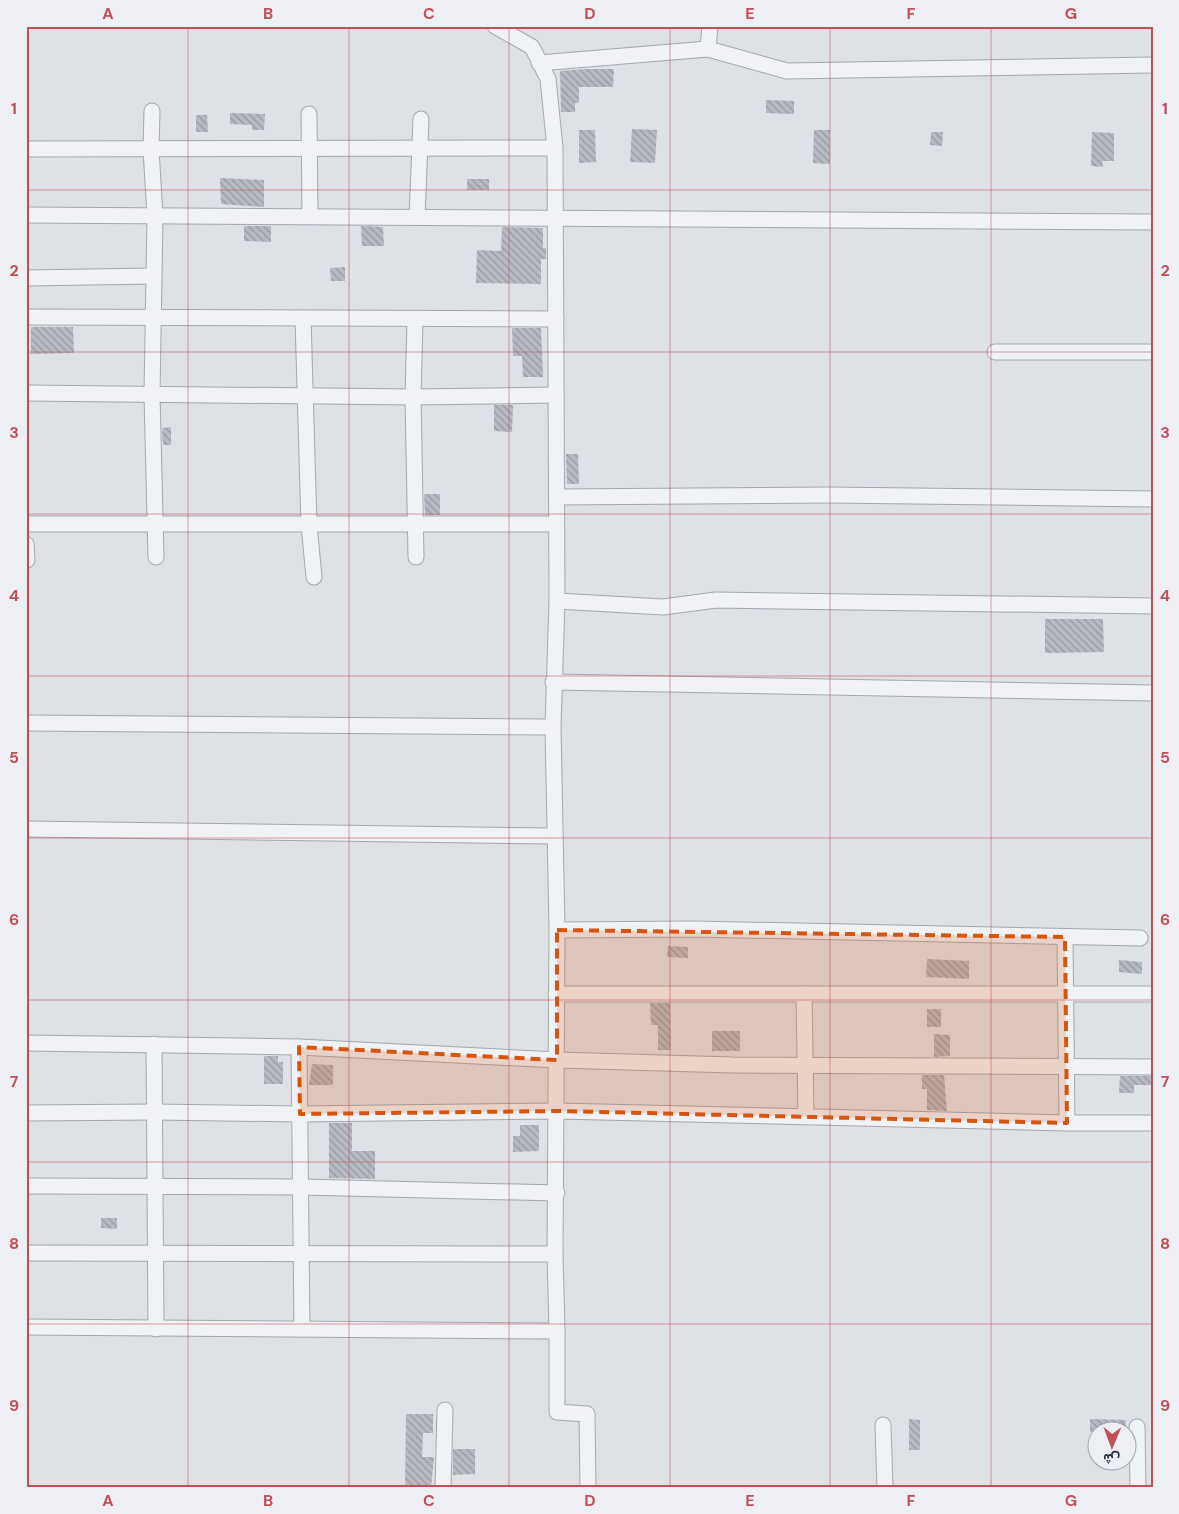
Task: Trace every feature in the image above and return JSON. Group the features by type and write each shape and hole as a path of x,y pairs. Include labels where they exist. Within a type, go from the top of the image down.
{"street":[{"path":"495,26 532,47 548,79 555,148 557,600 553,727 557,930 557,1193 555,1254 557,1412 587,1414 588,1488"},
{"path":"708,49 710,26"},
{"path":"539,63 708,49 787,71 1153,65"},
{"path":"152,111 156,216 152,395 156,557"},
{"path":"309,114 310,216"},
{"path":"417,217 421,119"},
{"path":"26,149 555,148"},
{"path":"26,215 1153,222"},
{"path":"26,278 154,276"},
{"path":"26,317 556,319"},
{"path":"303,318 309,525 314,577"},
{"path":"415,319 413,397 416,557"},
{"path":"995,352 1153,352"},
{"path":"26,394 413,397 556,395"},
{"path":"557,497 819,495 1153,499"},
{"path":"26,524 556,524"},
{"path":"26,544 27,560"},
{"path":"557,600 663,607 716,600 1153,606"},
{"path":"554,682 1153,693"},
{"path":"26,723 553,727"},
{"path":"26,829 555,836"},
{"path":"557,930 694,929 1140,938"},
{"path":"1065,937 1067,1123"},
{"path":"556,994 1153,994"},
{"path":"804,994 806,1116"},
{"path":"26,1043 299,1047 557,1060 1153,1067"},
{"path":"154,1044 156,1328"},
{"path":"299,1047 302,1187 302,1329"},
{"path":"26,1113 300,1114 557,1111 1067,1123 1153,1123"},
{"path":"26,1186 302,1187 557,1193"},
{"path":"26,1253 302,1252 555,1254"},
{"path":"26,1327 557,1330"},
{"path":"443,1488 445,1410"},
{"path":"883,1425 885,1488"},
{"path":"1137,1427 1138,1488"}],"highlighted area":[{"path":"557,930 1065,937 1067,1123 557,1111 300,1114 299,1047 557,1060"}],"building":[{"path":"614,69 613,87 579,87 579,103 575,103 575,112 561,112 560,71"},
{"path":"766,100 794,101 794,114 766,113"},
{"path":"230,113 265,114 264,130 252,130 252,125 230,124"},
{"path":"196,115 207,115 208,132 196,132"},
{"path":"632,129 657,130 655,163 630,162"},
{"path":"579,130 595,130 596,162 579,163"},
{"path":"814,130 830,130 830,164 813,163"},
{"path":"931,132 943,132 942,146 930,145"},
{"path":"1092,132 1114,133 1114,161 1102,161 1103,167 1091,166"},
{"path":"220,178 264,180 264,207 221,204"},
{"path":"467,179 489,179 489,190 467,190"},
{"path":"244,226 271,226 271,242 244,241"},
{"path":"361,226 383,227 384,246 362,246"},
{"path":"502,227 543,228 543,248 546,248 546,259 541,259 541,284 476,283 477,250 501,251"},
{"path":"345,267 345,281 331,281 330,268"},
{"path":"31,327 73,327 74,353 31,354"},
{"path":"512,328 541,328 543,377 523,377 522,356 513,356"},
{"path":"494,405 513,405 512,432 494,431"},
{"path":"171,427 171,445 163,445 162,428"},
{"path":"566,454 578,454 579,484 567,484"},
{"path":"424,494 440,494 440,515 425,515"},
{"path":"1045,619 1103,619 1104,652 1045,653"},
{"path":"668,946 688,947 688,958 667,957"},
{"path":"927,959 969,961 969,979 926,977"},
{"path":"1119,960 1142,962 1142,974 1119,972"},
{"path":"650,1003 670,1003 671,1050 658,1050 658,1025 651,1025"},
{"path":"927,1009 941,1009 941,1027 927,1027"},
{"path":"712,1031 740,1031 740,1051 712,1051"},
{"path":"934,1034 950,1035 950,1056 934,1057"},
{"path":"264,1056 278,1056 278,1062 283,1062 283,1084 264,1084"},
{"path":"312,1064 333,1065 333,1085 309,1085"},
{"path":"922,1075 944,1075 947,1111 927,1110 927,1089 922,1089"},
{"path":"1120,1076 1153,1076 1153,1085 1134,1085 1134,1093 1119,1093"},
{"path":"329,1123 352,1123 352,1151 375,1151 375,1179 329,1178"},
{"path":"520,1125 539,1125 539,1151 513,1152 513,1136 520,1136"},
{"path":"101,1218 117,1218 117,1229 101,1228"},
{"path":"406,1414 433,1414 433,1433 423,1433 422,1457 434,1457 431,1488 405,1488"},
{"path":"909,1419 920,1420 920,1450 909,1450"},
{"path":"1090,1419 1126,1420 1126,1422 1090,1422"},
{"path":"453,1449 475,1449 475,1474 453,1475"}]}
